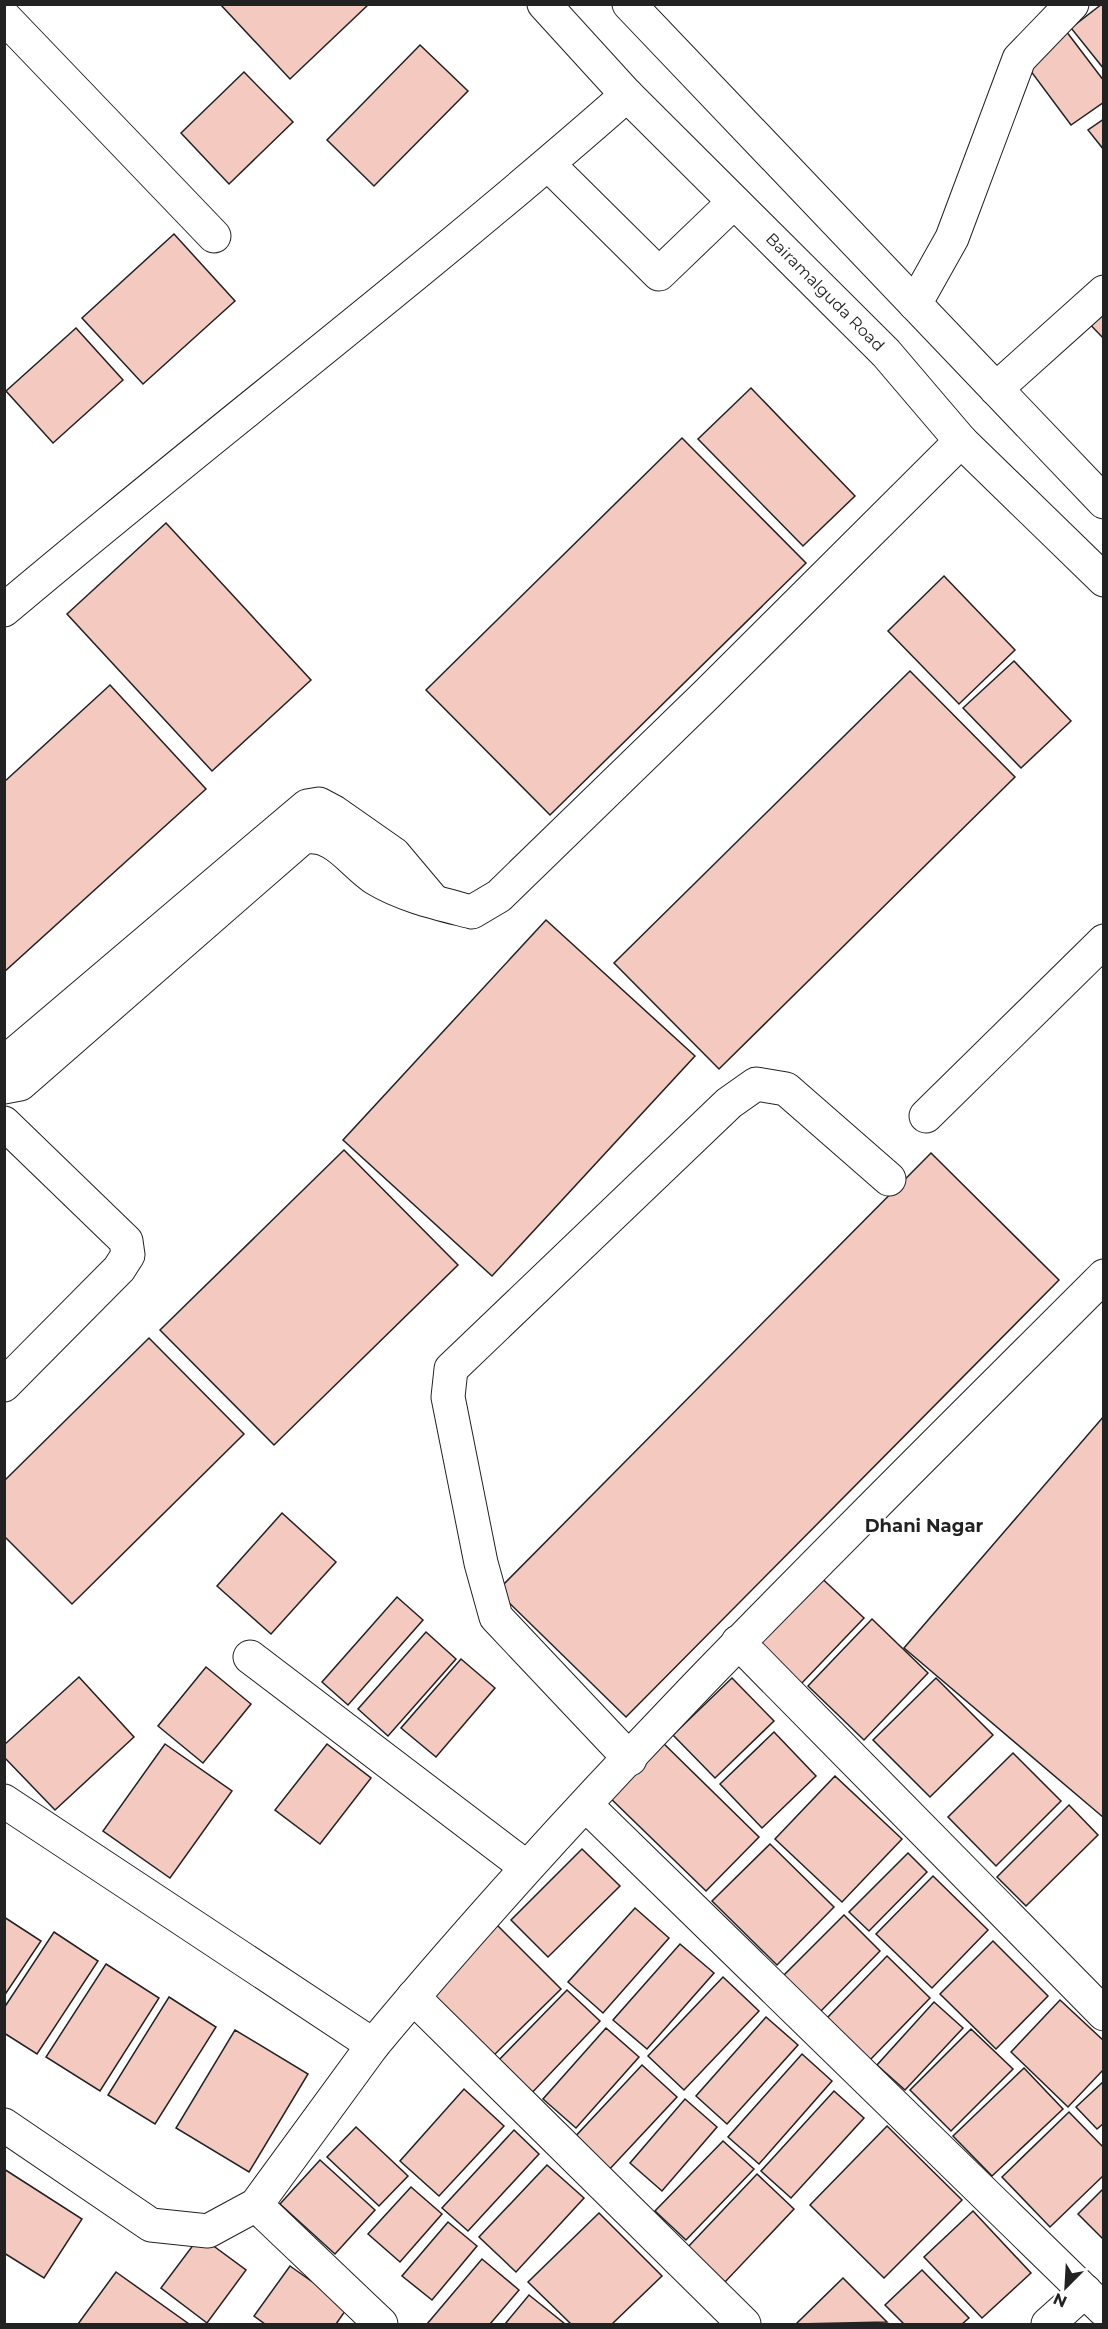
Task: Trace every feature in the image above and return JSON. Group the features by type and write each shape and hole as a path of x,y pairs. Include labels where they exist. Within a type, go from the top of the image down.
{"street":[{"name":"Bairamalguda Road","path":"544,4 627,95 886,353 962,441 1104,580"},
{"path":"629,4 1104,502"},
{"path":"915,304 952,238 1018,59 1072,4"},
{"path":"4,17 214,236"},
{"path":"4,610 101,528 549,165 627,95"},
{"path":"549,165 659,274 734,202"},
{"path":"996,389 1104,292"},
{"path":"4,1087 20,1084 302,838 312,836 325,838 376,879 434,903 472,912 499,896 962,441"},
{"path":"4,1062 307,806 319,804 394,854 434,903"},
{"path":"926,1116 1104,941"},
{"path":"630,1759 496,1617 481,1563 448,1397 451,1369 729,1103 756,1084 786,1089 889,1179"},
{"path":"4,1123 126,1241 128,1254 119,1269 4,1385"},
{"path":"4,2126 151,2225 208,2231 256,2205 373,2045 526,1867 586,1806 738,1642 1104,1276"},
{"path":"738,1642 1104,2014"},
{"path":"250,1657 526,1867"},
{"path":"4,1801 373,2045"},
{"path":"586,1806 1094,2301 1048,2325"},
{"path":"413,1997 744,2325"},
{"path":"256,2205 373,2322"}],"building":[{"path":"220,4 369,4 290,79"},
{"path":"1104,4 1104,69 1071,28"},
{"path":"1066,31 1104,81 1104,102 1071,125 1024,62"},
{"path":"420,45 468,91 374,186 327,140"},
{"path":"244,72 293,122 229,184 181,133"},
{"path":"1104,119 1104,150 1088,130"},
{"path":"174,234 235,301 143,384 82,318"},
{"path":"1104,294 1104,339 1081,315"},
{"path":"76,328 123,380 53,443 6,391"},
{"path":"751,388 855,496 803,546 698,439"},
{"path":"682,438 806,563 550,815 426,690"},
{"path":"166,523 311,680 212,771 67,614"},
{"path":"944,576 1015,650 959,704 888,631"},
{"path":"1014,661 1071,721 1021,768 963,708"},
{"path":"910,671 1015,777 719,1069 614,963"},
{"path":"110,685 206,789 4,972 4,782"},
{"path":"546,920 695,1056 492,1276 343,1140"},
{"path":"344,1150 458,1265 274,1445 160,1330"},
{"path":"931,1153 1059,1280 626,1717 497,1591"},
{"path":"149,1338 244,1434 72,1604 4,1536 4,1481"},
{"path":"1104,1416 1104,1818 904,1648"},
{"path":"282,1513 336,1562 271,1634 217,1586"},
{"path":"812,1569 864,1618 800,1685 748,1637"},
{"path":"397,1597 423,1620 348,1705 322,1682"},
{"path":"872,1619 928,1673 864,1740 808,1686"},
{"path":"426,1632 456,1659 388,1736 358,1709"},
{"path":"461,1659 495,1688 436,1757 401,1728"},
{"path":"206,1667 251,1704 203,1763 158,1726"},
{"path":"79,1677 134,1737 55,1810 4,1757 4,1745"},
{"path":"732,1678 774,1721 715,1778 673,1735"},
{"path":"936,1678 993,1735 930,1797 873,1740"},
{"path":"774,1732 816,1776 762,1828 720,1784"},
{"path":"659,1739 759,1837 706,1891 605,1793"},
{"path":"165,1744 232,1791 170,1878 103,1831"},
{"path":"327,1744 371,1778 320,1844 275,1810"},
{"path":"1013,1753 1061,1801 996,1866 948,1817"},
{"path":"835,1776 902,1839 842,1902 775,1839"},
{"path":"1069,1805 1098,1835 1026,1906 997,1877"},
{"path":"770,1844 834,1907 777,1965 712,1901"},
{"path":"582,1849 620,1886 548,1957 511,1920"},
{"path":"908,1853 927,1872 869,1931 849,1912"},
{"path":"933,1876 988,1930 932,1988 876,1934"},
{"path":"635,1908 669,1938 603,2013 568,1982"},
{"path":"844,1915 880,1951 820,2012 783,1976"},
{"path":"4,1917 41,1941 4,1996"},
{"path":"493,1921 561,1989 493,2056 425,1988"},
{"path":"54,1932 98,1961 37,2054 4,2033 4,2008"},
{"path":"993,1941 1048,1996 996,2049 940,1994"},
{"path":"680,1944 714,1973 647,2049 613,2020"},
{"path":"887,1956 930,1998 870,2060 827,2018"},
{"path":"106,1964 159,1998 100,2091 46,2057"},
{"path":"723,1977 759,2011 684,2090 648,2056"},
{"path":"567,1990 600,2021 528,2097 494,2065"},
{"path":"169,1997 216,2027 155,2124 108,2095"},
{"path":"1060,2000 1104,2041 1104,2069 1068,2107 1011,2052"},
{"path":"934,2002 963,2028 905,2090 877,2065"},
{"path":"766,2017 798,2045 727,2124 696,2096"},
{"path":"606,2028 639,2057 576,2128 543,2099"},
{"path":"971,2029 1013,2069 951,2131 910,2090"},
{"path":"235,2030 308,2074 249,2172 176,2128"},
{"path":"802,2054 832,2081 759,2164 728,2137"},
{"path":"642,2065 677,2097 607,2172 572,2140"},
{"path":"1024,2068 1063,2109 992,2176 953,2136"},
{"path":"1104,2081 1104,2123 1097,2129 1076,2107"},
{"path":"464,2089 504,2126 439,2196 400,2161"},
{"path":"834,2091 864,2118 791,2198 761,2171"},
{"path":"685,2099 717,2127 662,2191 630,2163"},
{"path":"1069,2112 1104,2148 1104,2175 1050,2227 1002,2177"},
{"path":"887,2126 962,2200 884,2278 810,2205"},
{"path":"356,2127 408,2176 379,2206 327,2157"},
{"path":"514,2130 539,2154 468,2231 442,2208"},
{"path":"723,2141 754,2169 686,2240 655,2211"},
{"path":"320,2160 375,2210 335,2254 280,2204"},
{"path":"547,2165 584,2198 516,2272 479,2237"},
{"path":"4,2169 82,2219 44,2278 4,2253"},
{"path":"757,2174 794,2209 725,2282 688,2247"},
{"path":"411,2187 442,2214 400,2262 368,2234"},
{"path":"1104,2188 1104,2240 1078,2214"},
{"path":"973,2211 1031,2273 982,2318 924,2257"},
{"path":"599,2213 662,2276 612,2324 571,2324 528,2282"},
{"path":"448,2222 477,2246 432,2300 402,2276"},
{"path":"200,2236 246,2270 207,2323 161,2288"},
{"path":"482,2259 519,2290 490,2324 427,2324"},
{"path":"290,2266 348,2307 336,2324 265,2324 254,2316"},
{"path":"922,2270 969,2318 962,2324 904,2324 885,2305"},
{"path":"116,2272 189,2324 78,2324"},
{"path":"843,2278 887,2322 796,2324"},
{"path":"529,2295 565,2324 505,2324"}],"district":[{"name":"Dhani Nagar","path":"924,1526"}]}
